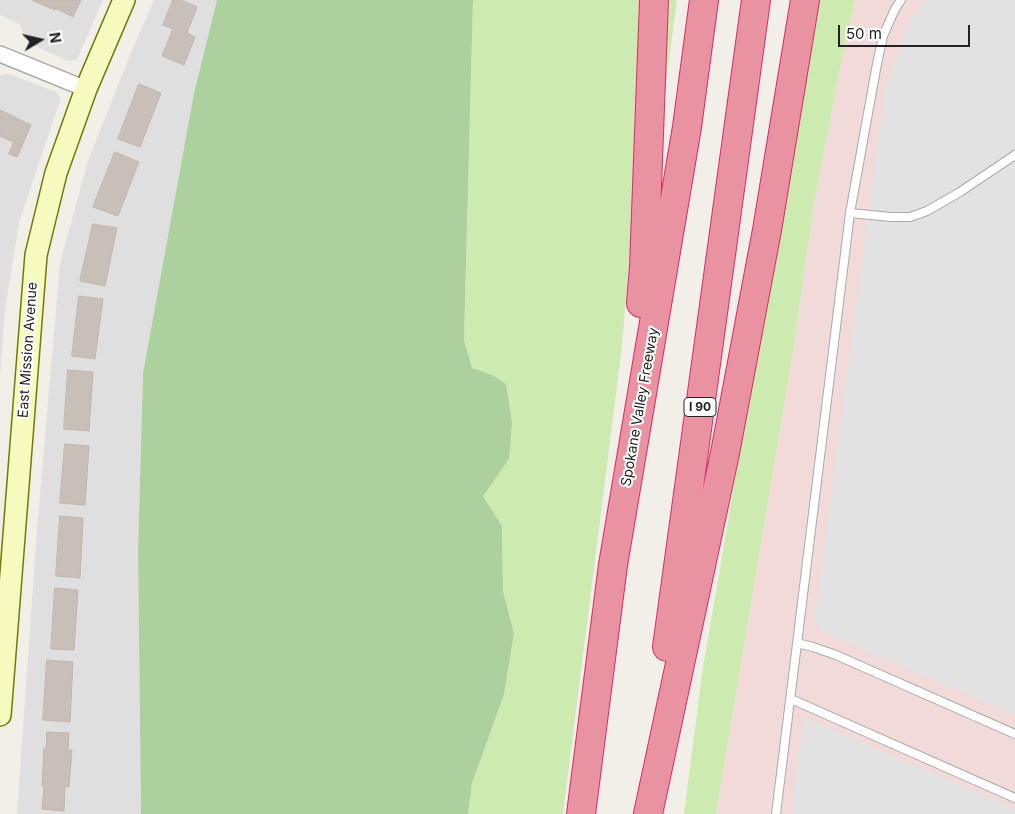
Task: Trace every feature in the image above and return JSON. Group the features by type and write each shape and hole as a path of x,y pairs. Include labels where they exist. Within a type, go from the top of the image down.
{"highway":[{"path":"613,565 634,378 644,267 654,0"},
{"name":"Spokane Valley Freeway","path":"581,814 613,565 687,127 704,0"},
{"name":"I 90","path":"644,814 756,0"},
{"path":"648,814 725,453 767,230 805,0"}],"street":[{"name":"East Mission Avenue","path":"0,715 36,255 56,173 86,89 124,0"},
{"path":"0,54 86,89"}],"lane":[{"path":"776,814 850,213 883,36 901,0"},
{"path":"850,213 910,217 927,211 960,192 1015,155"},
{"path":"797,643 836,655 1015,734"},
{"path":"791,699 1015,798"}],"shaded area":[{"path":"0,0 103,0 77,59 68,61 29,43 19,24 0,15"},
{"path":"154,0 217,0 194,93 143,373 138,551 141,814 17,814 37,530 60,263 88,161"},
{"path":"855,0 1015,0 1015,814 716,814 792,358 814,204"},
{"path":"925,0 1015,0 1015,715 820,631 815,616 885,91 905,29"},
{"path":"9,74 56,92 61,98 19,222 5,310 0,379 0,75"},
{"path":"804,717 1015,809 1015,814 791,814"}],"green space":[{"path":"217,0 473,0 464,340 472,368 492,375 506,384 512,423 509,459 483,496 502,526 503,591 514,633 504,694 472,783 468,814 141,814 138,551 143,373 194,93"},
{"path":"473,0 641,0 631,239 622,346 563,814 468,814 472,783 514,633 503,591 502,526 483,496 492,375 472,368 464,340"},
{"path":"661,0 677,0 661,122"},
{"path":"819,0 855,0 814,204 792,358 716,814 684,814 702,674"}],"building":[{"path":"32,0 81,0 73,17"},
{"path":"173,0 181,0 197,7 187,33 195,37 184,65 162,56 173,29 163,25"},
{"path":"139,84 161,93 140,147 118,139"},
{"path":"0,110 31,125 22,146 0,136"},
{"path":"14,142 22,146 17,157 9,154"},
{"path":"115,152 139,162 118,216 93,207"},
{"path":"93,224 117,228 105,286 80,281"},
{"path":"79,296 103,299 95,359 72,356"},
{"path":"68,370 93,372 89,431 64,429"},
{"path":"65,444 89,446 85,505 60,503"},
{"path":"60,516 83,518 80,578 56,576"},
{"path":"55,588 78,590 74,650 51,649"},
{"path":"47,660 73,662 70,722 43,720"},
{"path":"47,732 69,733 68,750 72,750 69,787 65,786 64,811 42,809 44,748 46,748"}]}
